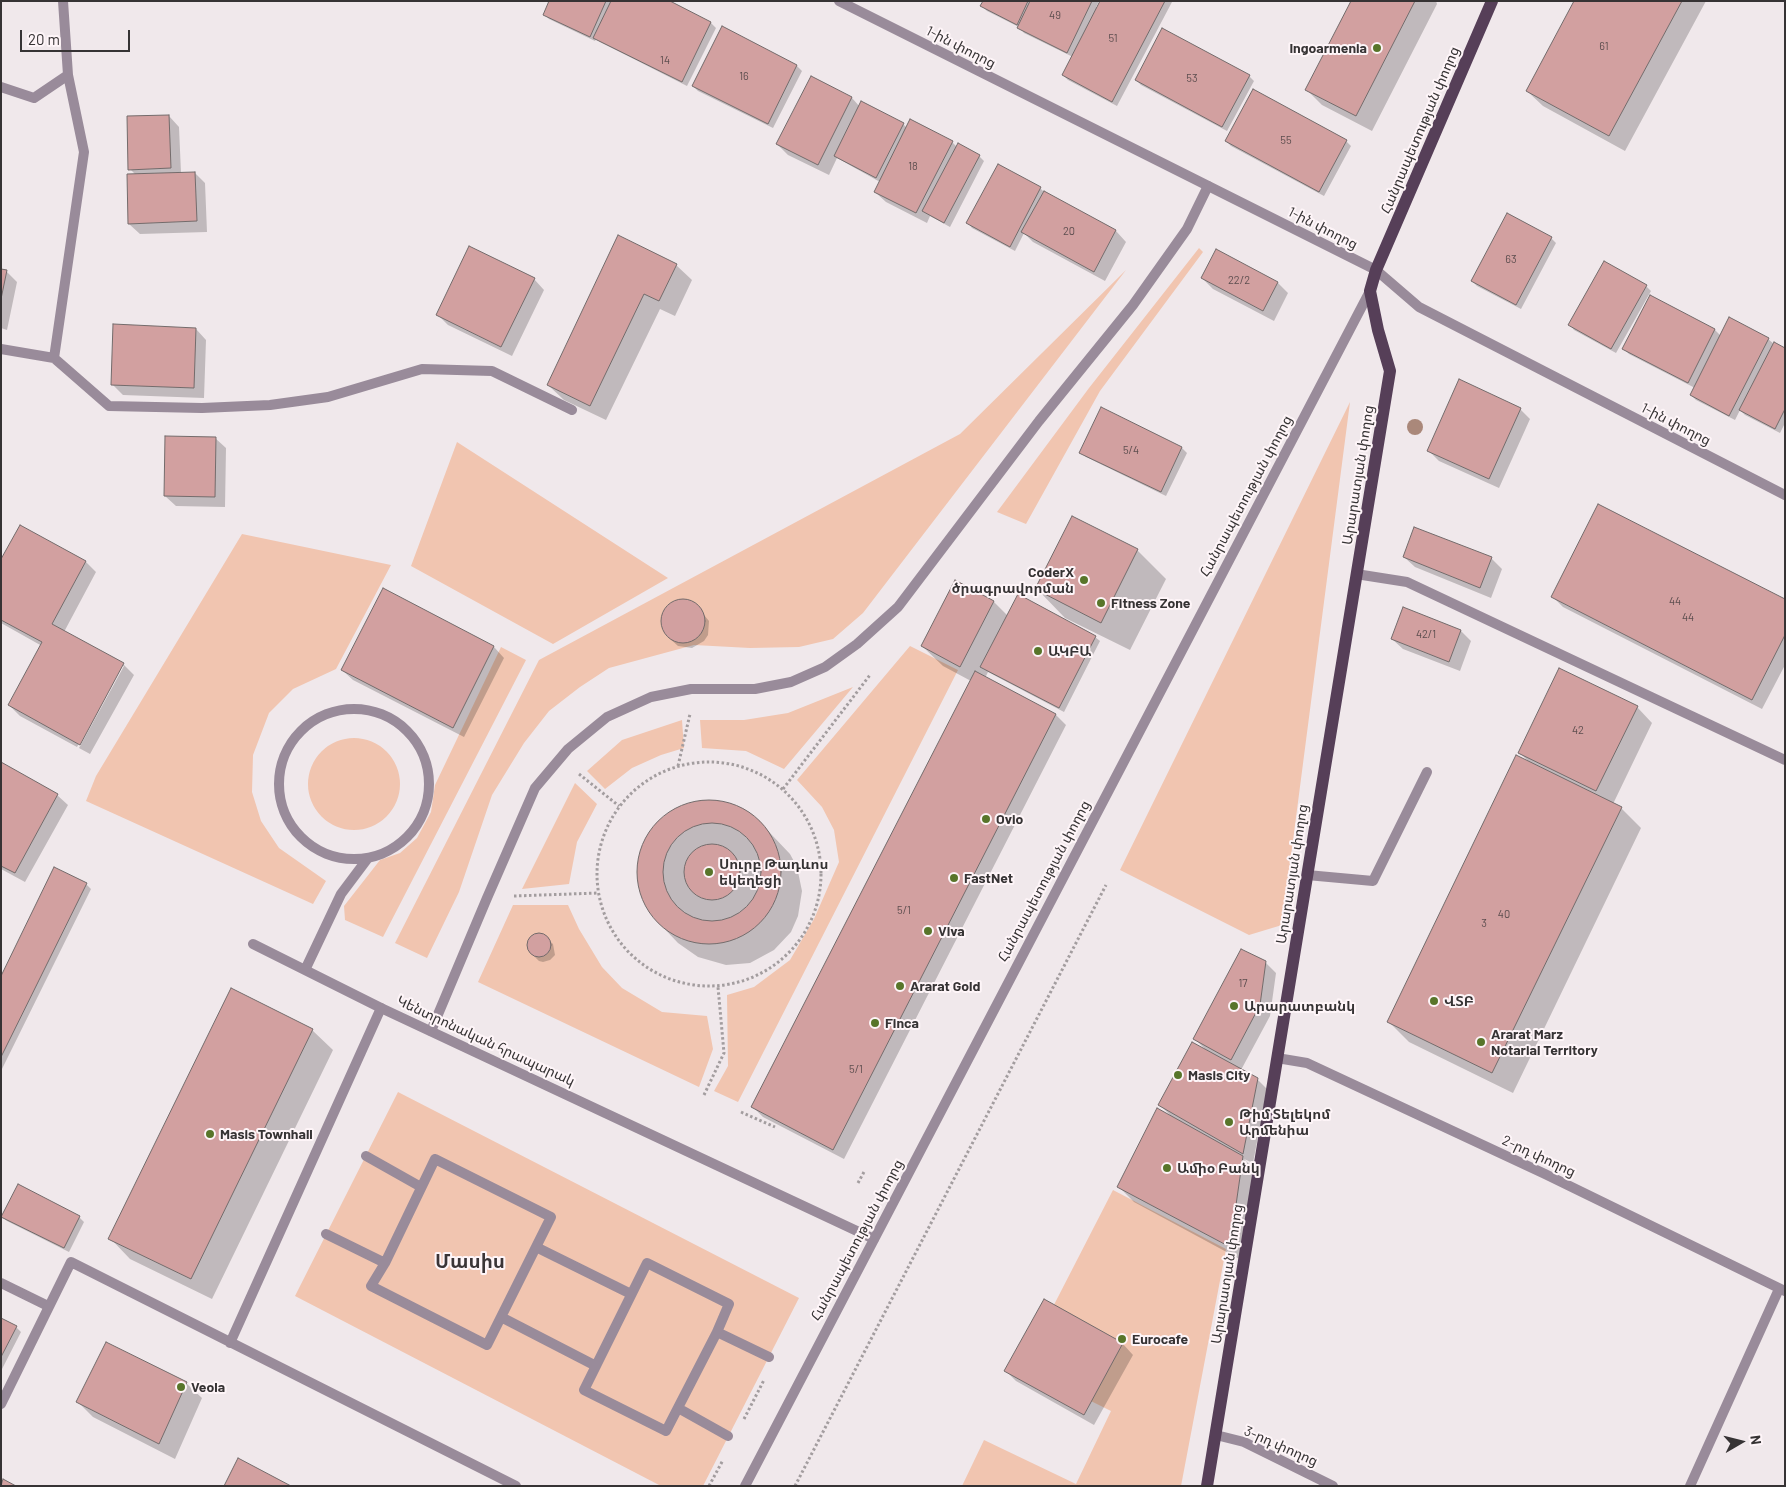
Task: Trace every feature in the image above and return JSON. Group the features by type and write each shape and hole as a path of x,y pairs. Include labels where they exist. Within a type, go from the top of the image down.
{"main road":[{"name":"Հանրապետության փողոց","path":"1376,270 1492,1"},
{"name":"Արարատյան փողոց","path":"1207,1486 1390,371 1378,330 1370,291 1376,270"}],"street":[{"path":"54,358 84,152 68,75 63,1"},
{"name":"1-ին փողոց","path":"840,1 1376,270 1418,307 1785,494"},
{"path":"1,87 34,98 68,75"},
{"path":"432,1031 475,925 535,788 568,749 607,716 651,697 691,689 755,689 791,682 825,667 857,644 898,607 1039,421 1133,305 1187,229 1208,186"},
{"name":"Հանրապետության փողոց","path":"745,1486 1370,291"},
{"path":"1,349 54,358 109,406 202,408 270,405 328,397 422,369 492,371 572,410"},
{"path":"1356,574 1407,582 1785,760"},
{"path":"305,970 341,894 368,858 392,848 412,831 425,808 429,782 424,755 409,733 389,717 364,709 337,710 312,721 292,740 281,763 279,789 284,812 298,834 318,850 343,858 368,858"},
{"path":"1307,875 1372,881 1427,772"},
{"path":"253,944 382,1008"},
{"name":"Կենտրոնական հրապարակ","path":"230,1343 382,1008 874,1239"},
{"name":"2-րդ փողոց","path":"1278,1058 1306,1063 1545,1174 1782,1290"},
{"path":"366,1156 421,1187"},
{"path":"435,1159 551,1217 487,1345 372,1286 421,1187 435,1159"},
{"path":"326,1234 385,1263"},
{"path":"536,1247 631,1294"},
{"path":"1,1404 70,1262 516,1486"},
{"path":"647,1263 729,1304 717,1332 666,1431 584,1390 647,1263"},
{"path":"1,1283 48,1306"},
{"path":"1690,1486 1782,1290"},
{"path":"501,1317 596,1366"},
{"path":"717,1332 769,1357"},
{"path":"678,1408 728,1436"},
{"name":"3-րդ փողոց","path":"1216,1435 1244,1442 1333,1486"}],"path":[{"path":"783,789 870,675"},
{"path":"678,766 690,711"},
{"path":"715,761 751,769 783,789 804,814 818,844 822,877 816,910 802,940 779,964 750,980 718,987 685,985 654,972 628,952 609,925 598,893 597,863 604,833 619,806 645,781 678,766 715,761"},
{"path":"574,771 619,806"},
{"path":"795,1486 1106,885"},
{"path":"510,896 598,893"},
{"path":"704,1095 724,1053 718,987"},
{"path":"741,1112 775,1128"},
{"path":"858,1183 865,1170"}],"shaded area":[{"path":"1199,248 1203,252 1100,391 1026,524 997,512 1089,388"},
{"path":"1126,270 863,613 833,639 799,647 750,648 694,645 609,668 580,687 549,711 524,743 492,795 459,892 427,958 395,943 539,660 960,434"},
{"path":"1350,402 1282,925 1249,935 1120,870"},
{"path":"457,442 668,578 553,644 411,566"},
{"path":"242,534 391,565 336,669 293,689 269,713 253,755 252,792 261,821 279,848 326,881 313,904 86,801 96,776"},
{"path":"910,646 958,670 738,1102 714,1091 728,1066 727,995 754,987 790,960 814,919 839,862 834,830 822,807 797,780"},
{"path":"501,647 526,660 383,937 345,920 344,906 380,860 400,853 417,838 431,812 435,785"},
{"path":"853,687 784,769 746,751 702,748 700,720 744,720 788,713"},
{"path":"682,720 684,748 661,755 632,768 605,789 587,771 622,740"},
{"path":"354,738 372,741 387,751 397,766 400,784 397,802 387,817 372,827 354,830 336,827 321,817 311,802 308,784 311,766 321,751 336,741"},
{"path":"575,783 597,804 577,842 569,884 522,889"},
{"path":"513,905 568,905 579,929 602,967 622,988 662,1012 707,1016 713,1049 699,1087 478,982"},
{"path":"398,1092 799,1298 703,1486 661,1486 295,1296"},
{"path":"1113,1190 1226,1249 1181,1486 962,1486 984,1440 1076,1484 1111,1411 1022,1367"}],"building":[{"path":"549,1 606,1 590,37 543,15"},
{"path":"611,1 670,1 711,22 682,82 593,38"},
{"path":"983,1 1028,1 1017,25 980,6"},
{"path":"1030,1 1092,1 1067,53 1017,28"},
{"path":"1100,1 1165,1 1112,102 1062,75"},
{"path":"1351,1 1415,1 1356,116 1305,90"},
{"path":"1574,1 1682,1 1609,136 1526,91"},
{"path":"722,26 797,65 768,124 692,86"},
{"path":"1162,28 1250,75 1222,127 1135,80"},
{"path":"811,76 852,97 818,165 776,144"},
{"path":"1253,89 1347,140 1319,192 1225,141"},
{"path":"861,101 904,123 876,178 834,156"},
{"path":"169,115 171,168 128,170 127,116"},
{"path":"910,119 953,141 916,213 874,192"},
{"path":"958,143 980,155 944,223 922,211"},
{"path":"998,164 1041,187 1010,247 966,223"},
{"path":"195,172 197,221 128,224 127,174"},
{"path":"1044,191 1116,230 1094,272 1021,232"},
{"path":"1507,213 1552,237 1516,305 1471,281"},
{"path":"618,235 677,264 659,301 644,294 590,406 547,385"},
{"path":"469,246 535,278 501,347 436,315"},
{"path":"1216,249 1278,282 1263,311 1201,278"},
{"path":"1604,261 1647,285 1611,349 1568,325"},
{"path":"1,269 7,270 1,299"},
{"path":"1650,295 1715,329 1688,383 1622,349"},
{"path":"1729,317 1769,338 1729,416 1690,395"},
{"path":"113,324 196,328 194,388 111,385"},
{"path":"1774,342 1785,348 1785,409 1775,429 1739,410"},
{"path":"1459,379 1521,408 1489,479 1427,451"},
{"path":"1101,407 1182,447 1161,492 1079,453"},
{"path":"165,436 216,437 215,497 164,496"},
{"path":"1598,504 1785,599 1785,635 1752,700 1551,597"},
{"path":"1072,516 1138,549 1101,623 1035,589"},
{"path":"20,525 86,561 52,624 124,663 80,745 8,705 42,642 1,620 1,559"},
{"path":"1414,527 1492,557 1480,588 1403,557"},
{"path":"955,580 994,601 960,667 921,646"},
{"path":"383,588 494,646 453,728 341,670"},
{"path":"1018,594 1096,636 1059,708 980,667"},
{"path":"679,599 687,599 699,605 705,621 699,637 687,643 679,643 667,637 661,625 661,617 667,605"},
{"path":"1403,607 1461,630 1449,662 1391,639"},
{"path":"1559,668 1638,706 1596,791 1518,753"},
{"path":"975,671 1056,714 833,1150 751,1107"},
{"path":"1516,755 1622,807 1492,1073 1387,1022"},
{"path":"1,762 58,794 15,873 1,866"},
{"path":"709,800 737,805 760,821 776,844 781,872 776,900 760,923 737,939 709,944 681,939 658,923 642,900 637,872 642,844 658,821 681,805"},
{"path":"712,823 731,826 747,837 758,853 761,872 758,891 747,907 731,918 712,921 693,918 677,907 666,891 663,872 666,853 677,837 693,826"},
{"path":"712,844 723,846 732,852 738,861 740,872 738,883 732,892 723,898 712,900 701,898 692,892 686,883 684,872 686,861 692,852 701,846"},
{"path":"54,867 87,883 1,1057 1,976"},
{"path":"534,933 544,933 551,940 551,950 544,957 534,957 527,950 527,940"},
{"path":"1241,949 1266,961 1260,1005 1231,1060 1193,1039"},
{"path":"231,988 313,1029 191,1279 108,1239"},
{"path":"1192,1042 1258,1078 1243,1154 1158,1105"},
{"path":"1157,1108 1243,1156 1230,1247 1117,1187"},
{"path":"18,1184 80,1216 64,1248 1,1217"},
{"path":"1044,1299 1123,1343 1084,1415 1004,1371"},
{"path":"1,1318 17,1326 1,1357"},
{"path":"106,1342 187,1382 159,1444 76,1402"},
{"path":"238,1458 291,1486 224,1486"},
{"path":"3,1479 16,1486 1,1486"}],"place":[{"name":"Ingoarmenia","path":"1377,48"},
{"name":"CoderX ծրագրավորման","path":"1084,580"},
{"name":"Fitness Zone","path":"1101,603"},
{"name":"ԱԿԲԱ","path":"1038,651"},
{"name":"Ovio","path":"986,819"},
{"name":"Սուրբ Թադևոս եկեղեցի","path":"709,872"},
{"name":"FastNet","path":"954,878"},
{"name":"Viva","path":"928,931"},
{"name":"Ararat Gold","path":"900,986"},
{"name":"ՎՏԲ","path":"1434,1001"},
{"name":"Արարատբանկ","path":"1234,1006"},
{"name":"Finca","path":"875,1023"},
{"name":"Ararat Marz Notarial Territory","path":"1481,1042"},
{"name":"Masis City","path":"1178,1075"},
{"name":"Թիմ Տելեկոմ Արմենիա","path":"1229,1122"},
{"name":"Masis Townhall","path":"210,1134"},
{"name":"Ամիօ Բանկ","path":"1167,1168"},
{"name":"Eurocafe","path":"1122,1339"},
{"name":"Veola","path":"181,1387"}],"district":[{"name":"Մասիս","path":"470,1262"}]}
